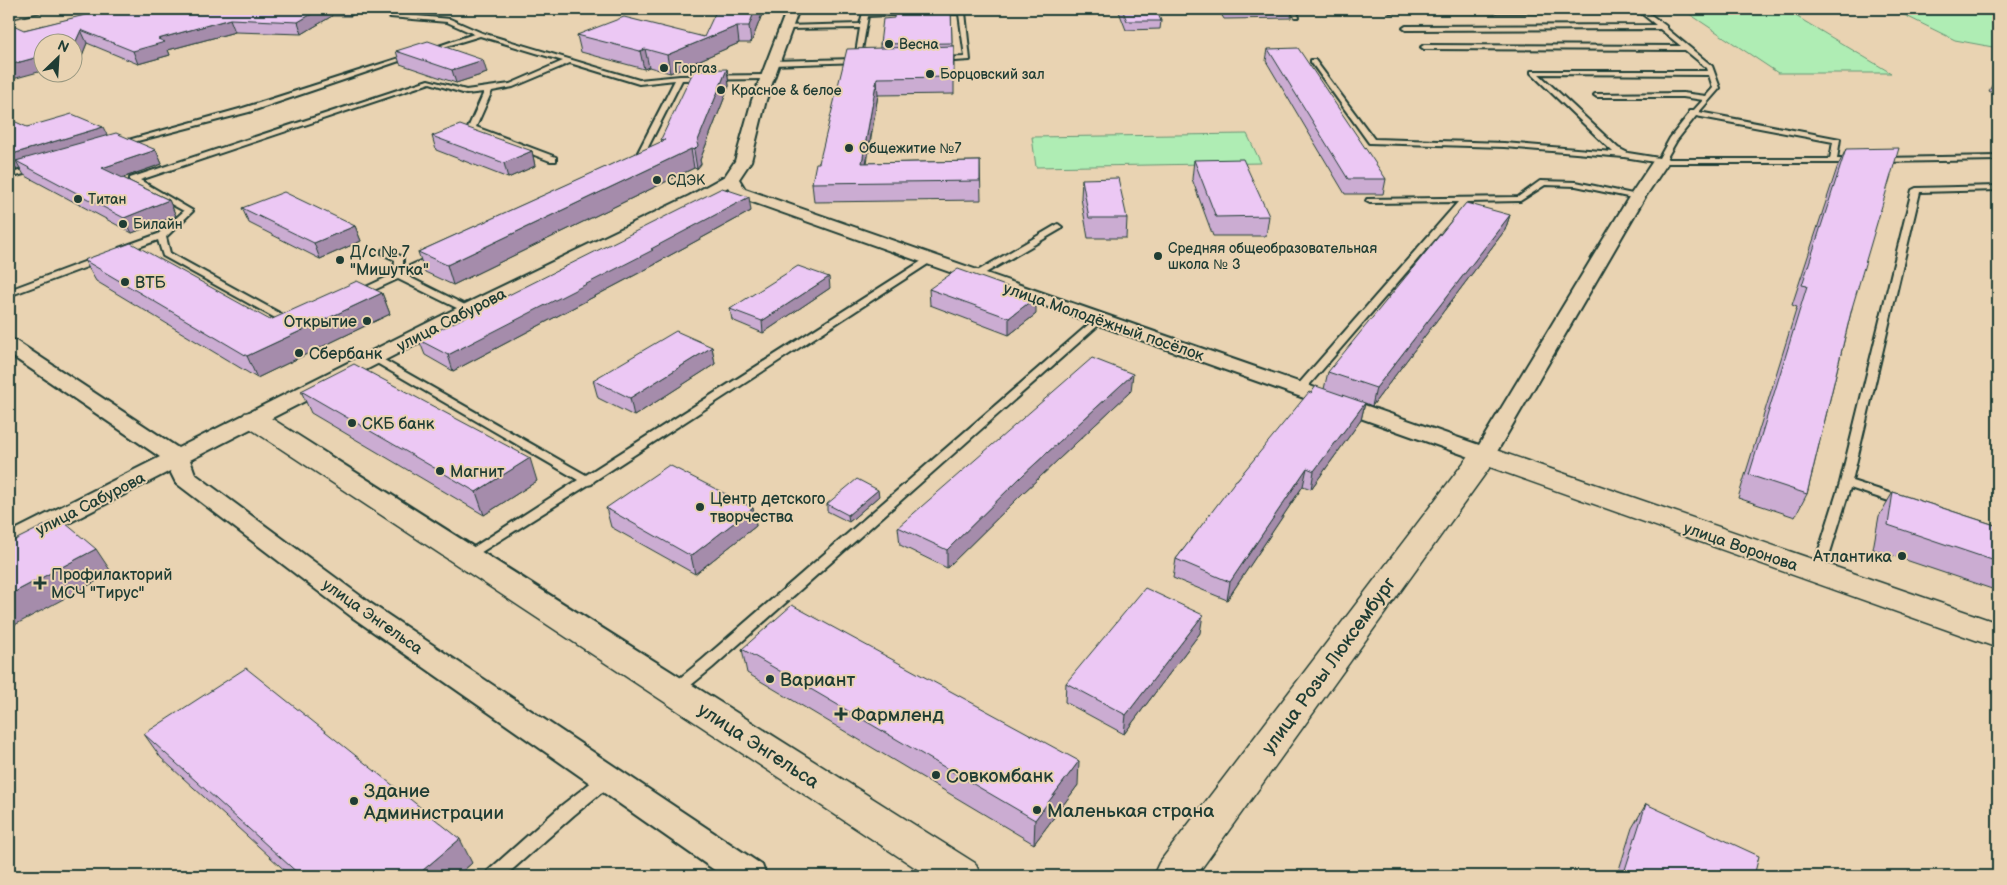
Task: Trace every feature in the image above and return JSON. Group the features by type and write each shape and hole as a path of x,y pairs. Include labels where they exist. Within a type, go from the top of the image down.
{"street":[{"path":"9,15 34,9"},
{"name":"улица Сабурова","path":"9,543 468,310 696,200 731,179 743,161 767,77 793,9"},
{"path":"1484,455 1637,197 1661,162"},
{"name":"улица Молодёжный посёлок","path":"731,179 739,192 1484,455"},
{"path":"9,345 178,458"},
{"name":"улица Энгельса","path":"254,419 466,558 675,690 961,876"},
{"name":"улица Воронова","path":"1484,455 1998,636"},
{"name":"улица Розы Люксембург","path":"1173,876 1484,455"},
{"name":"улица Энгельса","path":"178,458 184,478 361,610 750,876"}],"lane":[{"path":"395,9 392,16 448,20 480,34 639,82 680,78 767,77"},
{"path":"1292,9 1298,16"},
{"path":"1392,11 1641,10 1664,27 1710,67 1717,88 1692,113 1670,142 1661,162"},
{"path":"928,60 968,59 962,12 932,12"},
{"path":"858,61 865,14 913,13"},
{"path":"786,28 863,26"},
{"path":"1406,28 1664,27"},
{"path":"107,147 246,110 480,34"},
{"path":"1424,47 1688,48"},
{"path":"9,293 161,236 189,211 133,180 430,81 466,92 511,86 569,61"},
{"path":"772,63 868,61"},
{"path":"1313,61 1372,141 1504,145 1626,155 1661,162 1862,160"},
{"path":"1626,155 1615,150 1533,72 1712,73"},
{"path":"628,166 637,161 680,78"},
{"path":"489,89 472,128 553,159"},
{"path":"1597,96 1683,95 1708,98"},
{"path":"1692,113 1838,141 1833,161"},
{"path":"1872,160 1998,158"},
{"path":"9,176 44,165"},
{"path":"1370,201 1520,199 1543,183 1576,184 1637,197"},
{"path":"1818,572 1846,483 1916,190 1998,188"},
{"path":"1300,389 1464,200"},
{"path":"974,276 1058,226"},
{"path":"161,236 166,254 295,324 303,320"},
{"path":"385,252 400,259 398,275"},
{"path":"346,300 442,254"},
{"path":"466,558 928,260"},
{"path":"398,275 468,310"},
{"path":"675,690 1099,320"},
{"path":"373,358 588,481"},
{"path":"1846,483 1918,507"},
{"path":"494,876 568,810 607,779"}],"green space":[{"path":"1682,9 1784,9 1891,73 1778,73"},
{"path":"1892,9 1998,9 1998,48 1955,40"},
{"path":"1247,134 1261,163 1036,167 1032,137"}],"building":[{"path":"89,9 320,9 298,22 230,19 158,39 165,42 133,51 81,30 80,32 32,32 32,59 9,65 9,23 24,30 97,12"},
{"path":"717,9 755,9 749,26 737,26 667,55 645,49 640,51 577,35 624,17 704,37"},
{"path":"895,9 951,9 952,43 880,44 883,19 894,18"},
{"path":"1122,9 1156,9 1161,21 1127,21"},
{"path":"428,41 483,60 452,70 396,51"},
{"path":"954,46 953,77 877,78 862,163 980,161 980,181 812,183 816,163 819,163 847,49"},
{"path":"1298,48 1386,179 1348,179 1268,49"},
{"path":"727,69 697,143 698,146 694,150 691,149 447,265 418,252 665,140 661,139 694,70"},
{"path":"72,114 103,127 9,155 9,119 27,127"},
{"path":"460,125 532,151 504,163 432,136"},
{"path":"116,133 156,150 102,168 169,200 124,218 16,161"},
{"path":"1899,148 1852,308 1807,494 1749,475 1807,286 1802,285 1846,149"},
{"path":"1243,159 1269,216 1216,217 1194,160"},
{"path":"1118,178 1127,218 1089,218 1082,179"},
{"path":"722,188 749,197 651,249 653,250 448,355 419,340"},
{"path":"284,192 355,226 314,243 242,208"},
{"path":"1466,203 1510,215 1376,388 1328,372"},
{"path":"131,243 270,320 357,281 382,293 247,356 84,260"},
{"path":"798,266 829,277 762,321 730,309"},
{"path":"958,269 1036,297 1009,318 929,289"},
{"path":"676,331 712,347 630,398 593,380"},
{"path":"1092,358 1133,374 1023,475 947,550 898,527"},
{"path":"354,364 530,458 476,492 301,391"},
{"path":"1316,386 1365,403 1314,471 1307,468 1230,582 1176,559 1236,480"},
{"path":"669,465 753,508 691,556 606,508"},
{"path":"857,479 878,490 848,515 827,504"},
{"path":"1893,492 1998,526 1998,562 1888,525"},
{"path":"59,518 96,549 9,595 9,543"},
{"path":"1145,588 1203,615 1126,715 1066,683"},
{"path":"792,605 1079,761 1035,820 742,649"},
{"path":"246,668 460,839 416,876 301,876 144,734"},
{"path":"1646,804 1759,856 1754,876 1623,876"}],"place":[{"name":"Весна","path":"889,44"},
{"name":"Горгаз","path":"664,68"},
{"name":"Борцовский зал","path":"930,74"},
{"name":"Красное & белое","path":"721,90"},
{"name":"Общежитие №7","path":"849,148"},
{"name":"СДЭК","path":"657,180"},
{"name":"Титан","path":"78,199"},
{"name":"Билайн","path":"123,224"},
{"name":"Средняя общеобразовательная школа № 3","path":"1158,256"},
{"name":"Д/с № 7 \"Мишутка\"","path":"340,260"},
{"name":"ВТБ","path":"125,282"},
{"name":"Открытие","path":"367,321"},
{"name":"Сбербанк","path":"299,353"},
{"name":"СКБ банк","path":"352,423"},
{"name":"Магнит","path":"440,471"},
{"name":"Центр детского творчества","path":"700,507"},
{"name":"Атлантика","path":"1902,556"},
{"name":"Профилакторий МСЧ \"Тирус\"","path":"40,583"},
{"name":"Вариант","path":"770,679"},
{"name":"Фармленд","path":"841,714"},
{"name":"Совкомбанк","path":"936,775"},
{"name":"Здание Администрации","path":"354,801"},
{"name":"Маленькая страна","path":"1037,810"}]}
